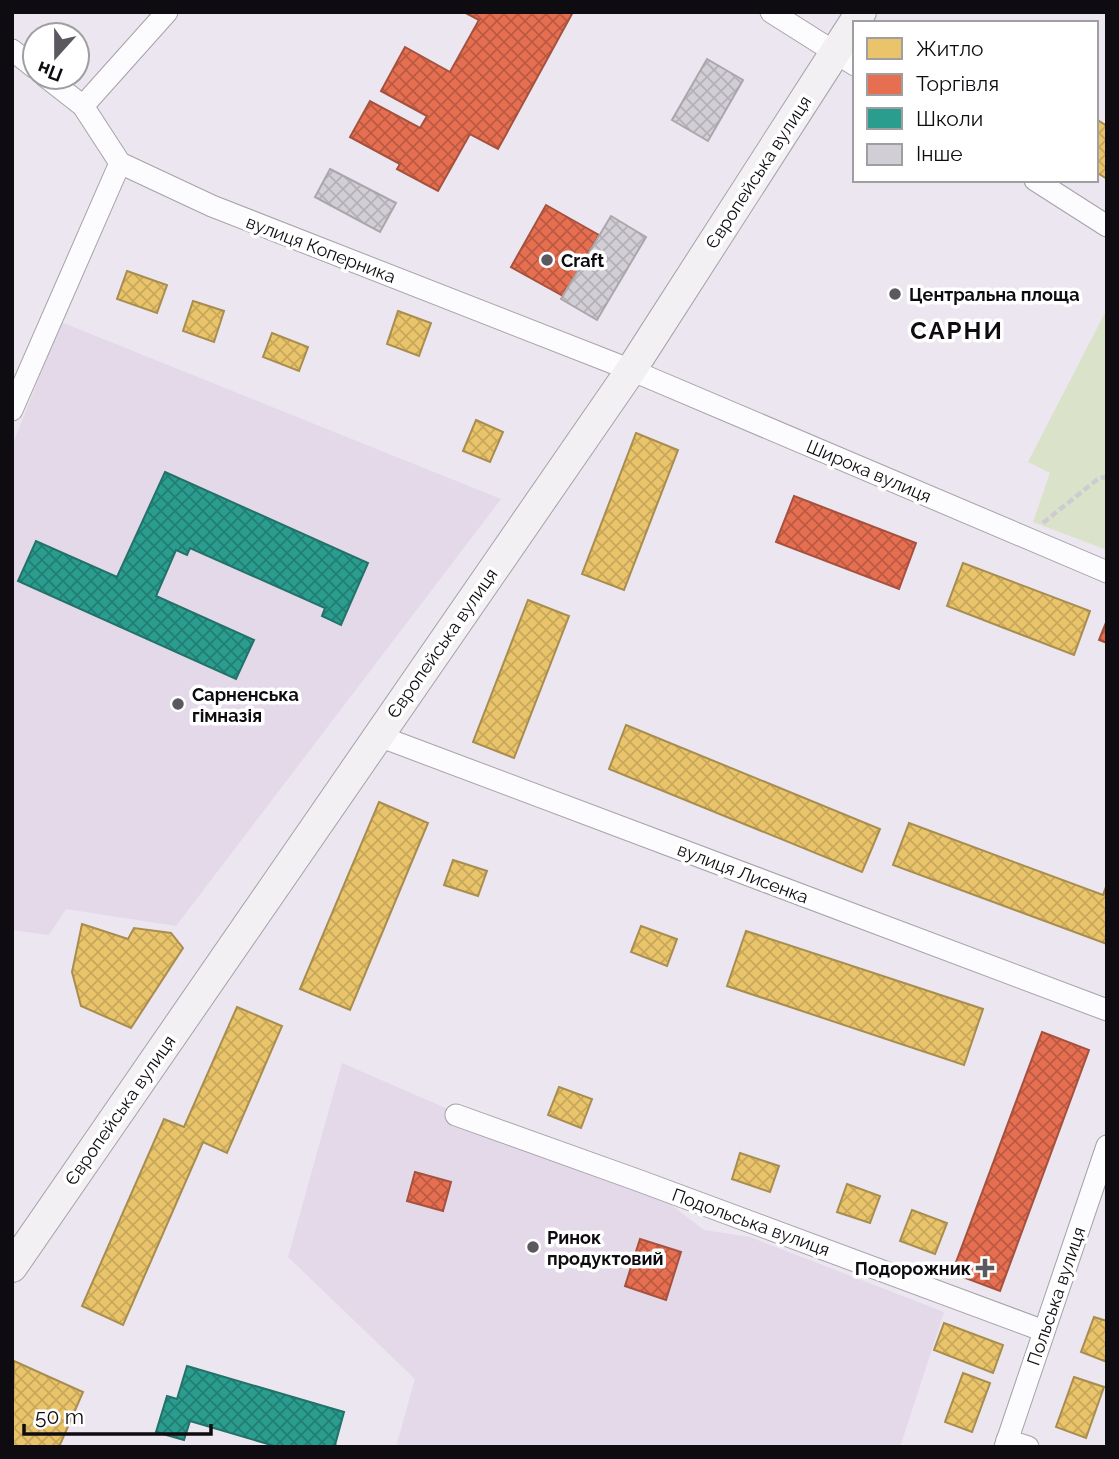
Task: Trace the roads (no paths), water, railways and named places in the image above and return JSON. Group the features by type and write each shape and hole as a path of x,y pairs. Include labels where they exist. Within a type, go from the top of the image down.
{"main road":[{"name":"Європейська вулиця","path":"12,1267 845,59 853,36"}],"street":[{"path":"83,106 167,12"},
{"path":"771,12 845,59"},
{"path":"12,410 120,163 83,106 64,91"},
{"name":"вулиця Коперника","path":"120,163 212,206 631,370"},
{"path":"1038,182 1107,226"},
{"name":"Широка вулиця","path":"631,370 1107,572"},
{"name":"вулиця Лисенка","path":"379,736 1107,1010"},
{"name":"Подольська вулиця","path":"456,1115 1044,1331"},
{"name":"Польська вулиця","path":"1013,1445 1044,1331 1107,1146"}],"place":[{"name":"Craft","path":"547,260"},
{"name":"Центральна площа","path":"895,294"},
{"name":"Сарненська гімназія","path":"178,704"},
{"name":"Ринок продуктовий","path":"533,1247"},
{"name":"Подорожник","path":"985,1268"}],"district":[{"name":"САРНИ","path":"957,330"}]}
